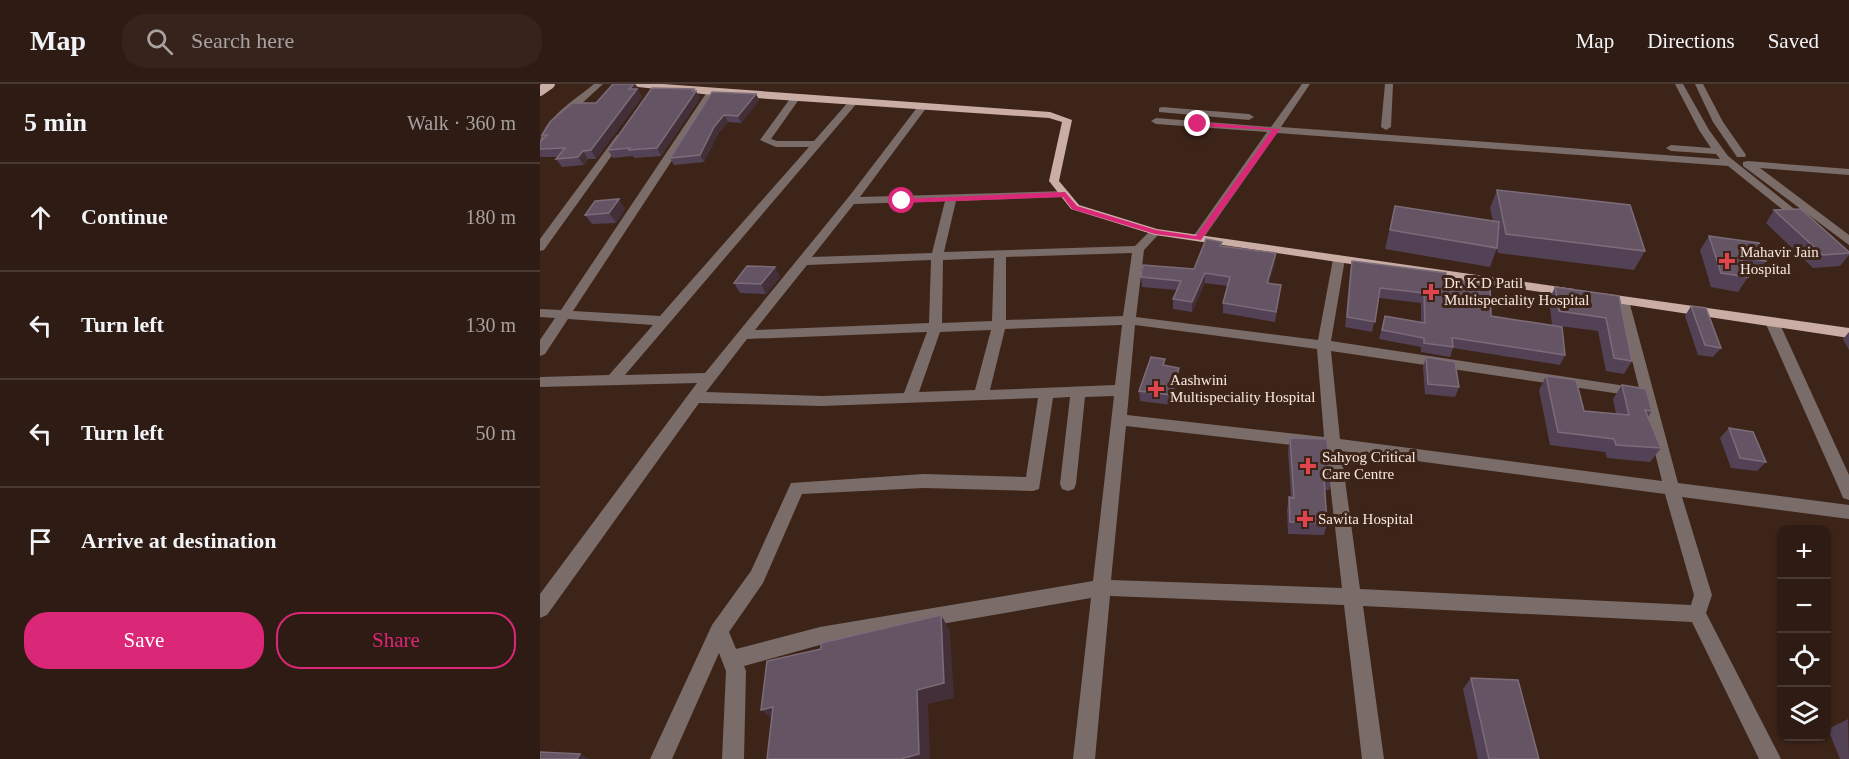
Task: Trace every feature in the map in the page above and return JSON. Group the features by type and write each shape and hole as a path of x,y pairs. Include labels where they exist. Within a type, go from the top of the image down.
{"main road":[{"path":"540,90 550,84"},
{"path":"638,84 654,91 712,92 1050,114 1067,120 1054,181 1075,207 1155,232 1849,333"}],"street":[{"path":"540,90 559,84"},
{"path":"540,143 550,127 599,84"},
{"path":"1198,238 1306,84"},
{"path":"1386,127 1389,84"},
{"path":"1679,84 1704,130 1724,157 1815,231"},
{"path":"1699,84 1718,122 1744,160 1849,241"},
{"path":"540,351 712,92"},
{"path":"795,98 765,140 776,144 816,144"},
{"path":"612,381 852,102"},
{"path":"540,609 708,378 851,201 922,107"},
{"path":"1162,110 1280,124 1724,157"},
{"path":"1156,121 1386,127 1514,136"},
{"path":"540,247 630,124"},
{"path":"1548,138 1849,171"},
{"path":"1744,160 1849,161"},
{"path":"851,201 1065,194"},
{"path":"910,397 935,328 938,256 951,198"},
{"path":"1084,759 1138,249 1155,232"},
{"path":"803,261 1138,249"},
{"path":"981,395 999,326 1000,255"},
{"path":"1339,259 1324,345 1327,400 1373,759"},
{"path":"1623,300 1672,489 1703,595 1697,614 1770,759"},
{"path":"540,314 663,321"},
{"path":"743,335 1129,320 1324,345 1647,394"},
{"path":"1772,322 1849,493"},
{"path":"540,382 708,378"},
{"path":"695,397 800,401 1122,390"},
{"path":"1068,484 1078,392"},
{"path":"662,759 719,631 757,577 797,488 924,481 1033,484 1046,393"},
{"path":"1120,420 1332,444 1849,512"},
{"path":"731,660 820,636 1102,588 1352,597 1697,614"},
{"path":"719,631 736,671 733,759"}],"building":[{"path":"613,84 634,84 629,89 637,89 591,150 583,151 578,157 556,159 565,148 540,149 540,142 547,135 542,135 550,122 572,103 596,103"},
{"path":"652,88 694,89 692,91 696,91 657,148 608,150"},
{"path":"712,92 756,94 738,116 724,115 714,127 700,155 670,158"},
{"path":"1497,190 1630,205 1645,251 1506,234"},
{"path":"619,199 609,213 585,215 595,201"},
{"path":"1395,206 1499,222 1497,248 1390,230"},
{"path":"1801,209 1849,253 1823,255 1774,210"},
{"path":"1709,236 1759,243 1766,261 1741,257 1748,277 1721,273"},
{"path":"1206,239 1222,242 1220,246 1276,253 1267,283 1281,285 1276,312 1223,303 1230,277 1205,273 1192,302 1173,299 1181,281 1141,277 1143,265 1194,269"},
{"path":"1352,261 1446,273 1446,279 1490,286 1491,316 1562,327 1565,355 1452,338 1453,347 1424,343 1424,338 1382,330 1385,316 1425,323 1424,293 1380,288 1375,322 1347,317"},
{"path":"747,266 775,267 761,284 734,283"},
{"path":"1555,287 1619,296 1632,361 1614,358 1606,318 1559,311"},
{"path":"1691,306 1706,308 1721,348 1705,345"},
{"path":"1151,357 1165,359 1163,365 1179,368 1171,395 1139,391"},
{"path":"1426,357 1455,362 1459,387 1428,384"},
{"path":"1546,376 1576,380 1584,411 1629,415 1622,385 1646,389 1652,411 1645,410 1661,448 1616,445 1614,439 1558,432"},
{"path":"1729,428 1753,432 1766,462 1740,458"},
{"path":"1290,438 1327,439 1331,478 1324,478 1327,523 1290,522 1289,497 1294,498"},
{"path":"941,615 944,683 917,690 919,754 901,759 767,759 773,707 761,710 767,661 821,649 821,643"},
{"path":"1471,678 1518,680 1539,759 1489,759"},
{"path":"540,752 580,754 577,759 540,759"}],"place":[{"name":"Mahavir Jain Hospital","path":"1727,261"},
{"name":"Dr. K D Patil Multispeciality Hospital","path":"1431,292"},
{"name":"Aashwini Multispeciality Hospital","path":"1156,389"},
{"name":"Sahyog Critical Care Centre","path":"1308,466"},
{"name":"Sawita Hospital","path":"1305,519"}],"route":[{"path":"902,201 1065,194 1075,207 1155,232 1198,238 1276,129 1198,124"}]}
